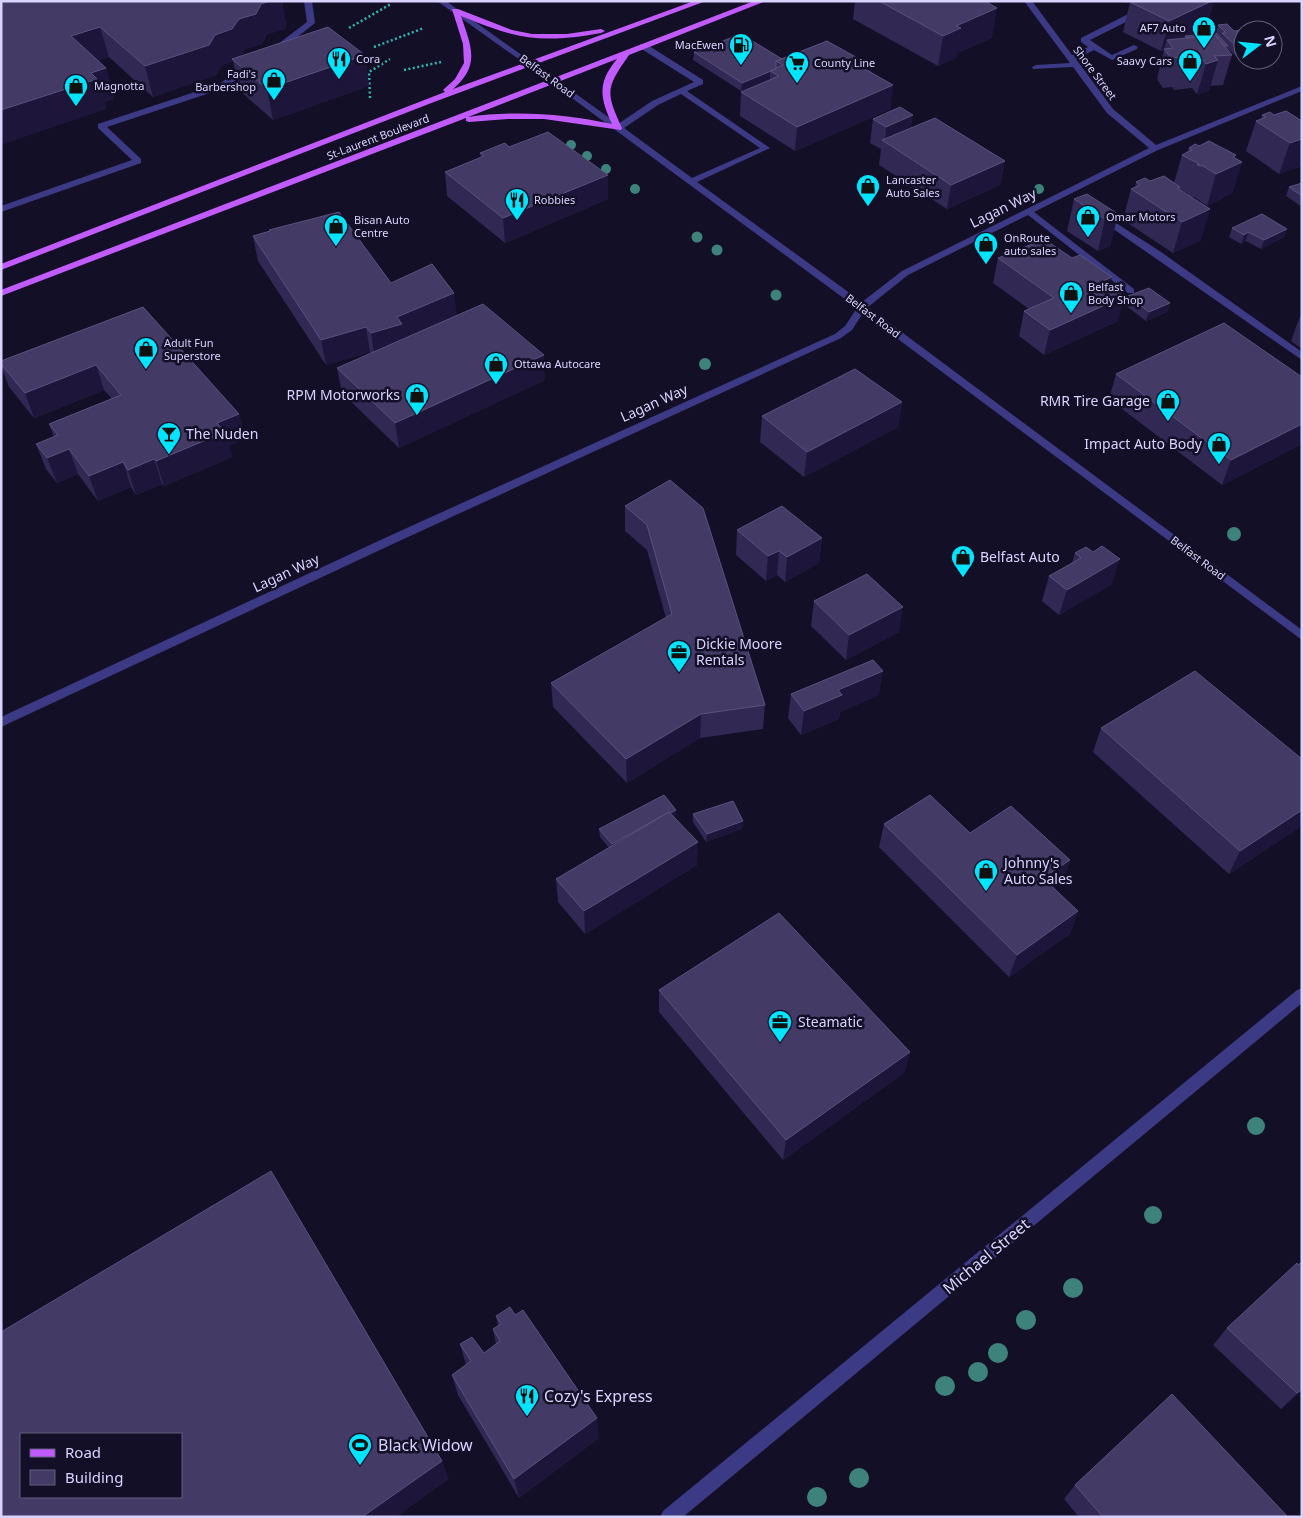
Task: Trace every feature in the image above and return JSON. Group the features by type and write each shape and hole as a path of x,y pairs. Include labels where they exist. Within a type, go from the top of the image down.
{"main road":[{"name":"St-Laurent Boulevard","path":"1,267 431,100 702,1"},
{"name":"St-Laurent Boulevard","path":"1,293 762,1"},
{"path":"455,11 510,32 540,37 581,35 638,24"},
{"path":"431,100 460,80 469,64 468,50 455,11"},
{"path":"618,128 605,90 609,73 627,52"},
{"path":"452,120 504,115 541,115 579,118 618,128"}],"street":[{"path":"271,53 311,23 308,1"},
{"name":"Belfast Road","path":"441,1 862,307 1302,636"},
{"name":"Shore Street","path":"1028,1 1110,110 1155,148"},
{"path":"1134,46 1112,58 1084,40 1148,8"},
{"path":"618,128 655,103 700,82 643,46"},
{"path":"1036,67 1073,62 1094,46"},
{"path":"1,209 138,161 101,126 222,86 255,64"},
{"name":"Lagan Way","path":"1,722 390,540 838,336 849,328 862,307 905,273 1029,212 1070,196 1155,148 1302,88"},
{"path":"682,91 766,148 690,182"},
{"path":"1092,211 1158,254 1302,357"},
{"path":"1029,212 1131,291"},
{"name":"Michael Street","path":"670,1517 1302,994"}],"path":[{"path":"349,28 391,4"},
{"path":"374,47 424,28"},
{"path":"370,101 369,72 390,59"},
{"path":"404,70 435,62 449,63"}],"building":[{"path":"1,1 271,1 261,4 256,14 239,19 232,29 215,35 209,45 145,66 100,27 71,36 106,68 91,73 97,79 1,110"},
{"path":"879,1 985,1 997,8 956,26 961,28 943,36"},
{"path":"1131,1 1212,1 1169,21"},
{"path":"1227,24 1233,30 1233,43 1222,33 1226,33 1218,25"},
{"path":"328,27 365,55 267,89 232,59"},
{"path":"1216,33 1228,46 1224,46 1215,35 1187,38 1185,36"},
{"name":"MacEwen","path":"741,34 782,59 776,61 776,69 742,83 694,52"},
{"path":"1215,35 1232,55 1214,56 1218,60 1206,64 1201,58 1183,60 1180,57 1171,58 1164,49 1173,48 1167,40"},
{"path":"827,41 872,66 865,69 893,85 797,127 741,92 779,76 770,71 783,65 776,61"},
{"path":"900,107 913,115 886,127 873,119"},
{"path":"1286,111 1302,121 1302,139 1290,143 1256,121 1266,117 1262,115 1270,112 1274,115"},
{"path":"935,118 1005,161 951,185 882,140"},
{"path":"548,132 608,175 503,218 445,172 484,156 480,153 505,143 509,147"},
{"path":"1209,141 1236,155 1233,157 1242,162 1216,174 1182,155 1192,150 1189,148 1195,144 1199,146"},
{"path":"1164,176 1180,187 1177,188 1210,209 1182,222 1131,189 1140,185 1136,182 1145,178 1150,181"},
{"path":"1302,183 1302,196 1289,187"},
{"path":"1087,194 1118,214 1105,219 1074,199"},
{"path":"339,212 391,283 432,264 454,293 397,317 402,324 371,333 366,327 321,340 253,236"},
{"path":"1262,214 1287,229 1264,240 1248,232 1244,235 1232,228"},
{"path":"1044,239 1072,258 1080,255 1112,277 1103,281 1125,296 1050,330 1024,311 1054,298 998,258"},
{"path":"1149,288 1170,303 1149,312 1128,296"},
{"path":"483,304 544,355 395,423 337,368"},
{"path":"143,307 239,414 217,423 225,432 156,461 154,459 128,470 123,462 89,476 69,449 47,458 36,444 58,435 49,424 121,395 96,365 25,393 1,364 1,361"},
{"path":"1224,323 1302,377 1302,424 1231,460 1116,374"},
{"path":"855,369 902,402 807,452 762,416"},
{"name":"Dickie Moore Rentals","path":"670,480 703,508 765,705 701,714 626,759 551,683 672,614 647,525 625,506"},
{"path":"782,506 822,538 787,557 779,551 768,556 737,530"},
{"path":"1102,546 1120,559 1067,590 1049,576 1081,558 1075,553 1086,547 1093,552"},
{"path":"867,574 903,607 849,635 814,601"},
{"path":"873,660 883,671 838,690 842,695 804,711 791,694"},
{"path":"1195,671 1302,759 1302,810 1240,851 1101,728"},
{"path":"664,795 676,810 669,812 612,844 599,829"},
{"name":"Johnny's Auto Sales","path":"930,795 970,833 1011,806 1070,860 1043,878 1078,911 1017,955 884,824"},
{"path":"733,801 743,821 707,834 693,814"},
{"path":"669,812 698,842 584,911 556,879"},
{"name":"Steamatic","path":"779,913 910,1052 786,1140 659,990"},
{"path":"271,1171 442,1461 362,1517 1,1517 1,1332"},
{"path":"1302,1262 1302,1389 1297,1393 1227,1328 1297,1263 1298,1265"},
{"name":"Cozy's Express","path":"510,1307 515,1315 523,1310 597,1418 514,1479 452,1375 471,1361 460,1344 472,1337 484,1353 500,1341 493,1329 501,1324 496,1316"},
{"path":"1172,1394 1288,1517 1103,1517 1075,1485"}],"place":[{"name":"AF7 Auto","path":"1204,49"},
{"name":"MacEwen","path":"741,66"},
{"name":"Cora","path":"339,80"},
{"name":"Saavy Cars","path":"1190,82"},
{"name":"County Line","path":"797,84"},
{"name":"Fadi's Barbershop","path":"274,101"},
{"name":"Magnotta","path":"76,107"},
{"name":"Lancaster Auto Sales","path":"868,207"},
{"name":"Robbies","path":"517,221"},
{"name":"Omar Motors","path":"1088,238"},
{"name":"Bisan Auto Centre","path":"336,247"},
{"name":"OnRoute auto sales","path":"986,265"},
{"name":"Belfast Body Shop","path":"1071,314"},
{"name":"Adult Fun Superstore","path":"146,370"},
{"name":"Ottawa Autocare","path":"496,385"},
{"name":"RPM Motorworks","path":"417,416"},
{"name":"RMR Tire Garage","path":"1168,422"},
{"name":"The Nuden","path":"169,455"},
{"name":"Impact Auto Body","path":"1219,465"},
{"name":"Belfast Auto","path":"963,578"},
{"name":"Dickie Moore Rentals","path":"679,673"},
{"name":"Johnny's Auto Sales","path":"986,892"},
{"name":"Steamatic","path":"780,1043"},
{"name":"Cozy's Express","path":"527,1417"},
{"name":"Black Widow","path":"360,1466"}]}
